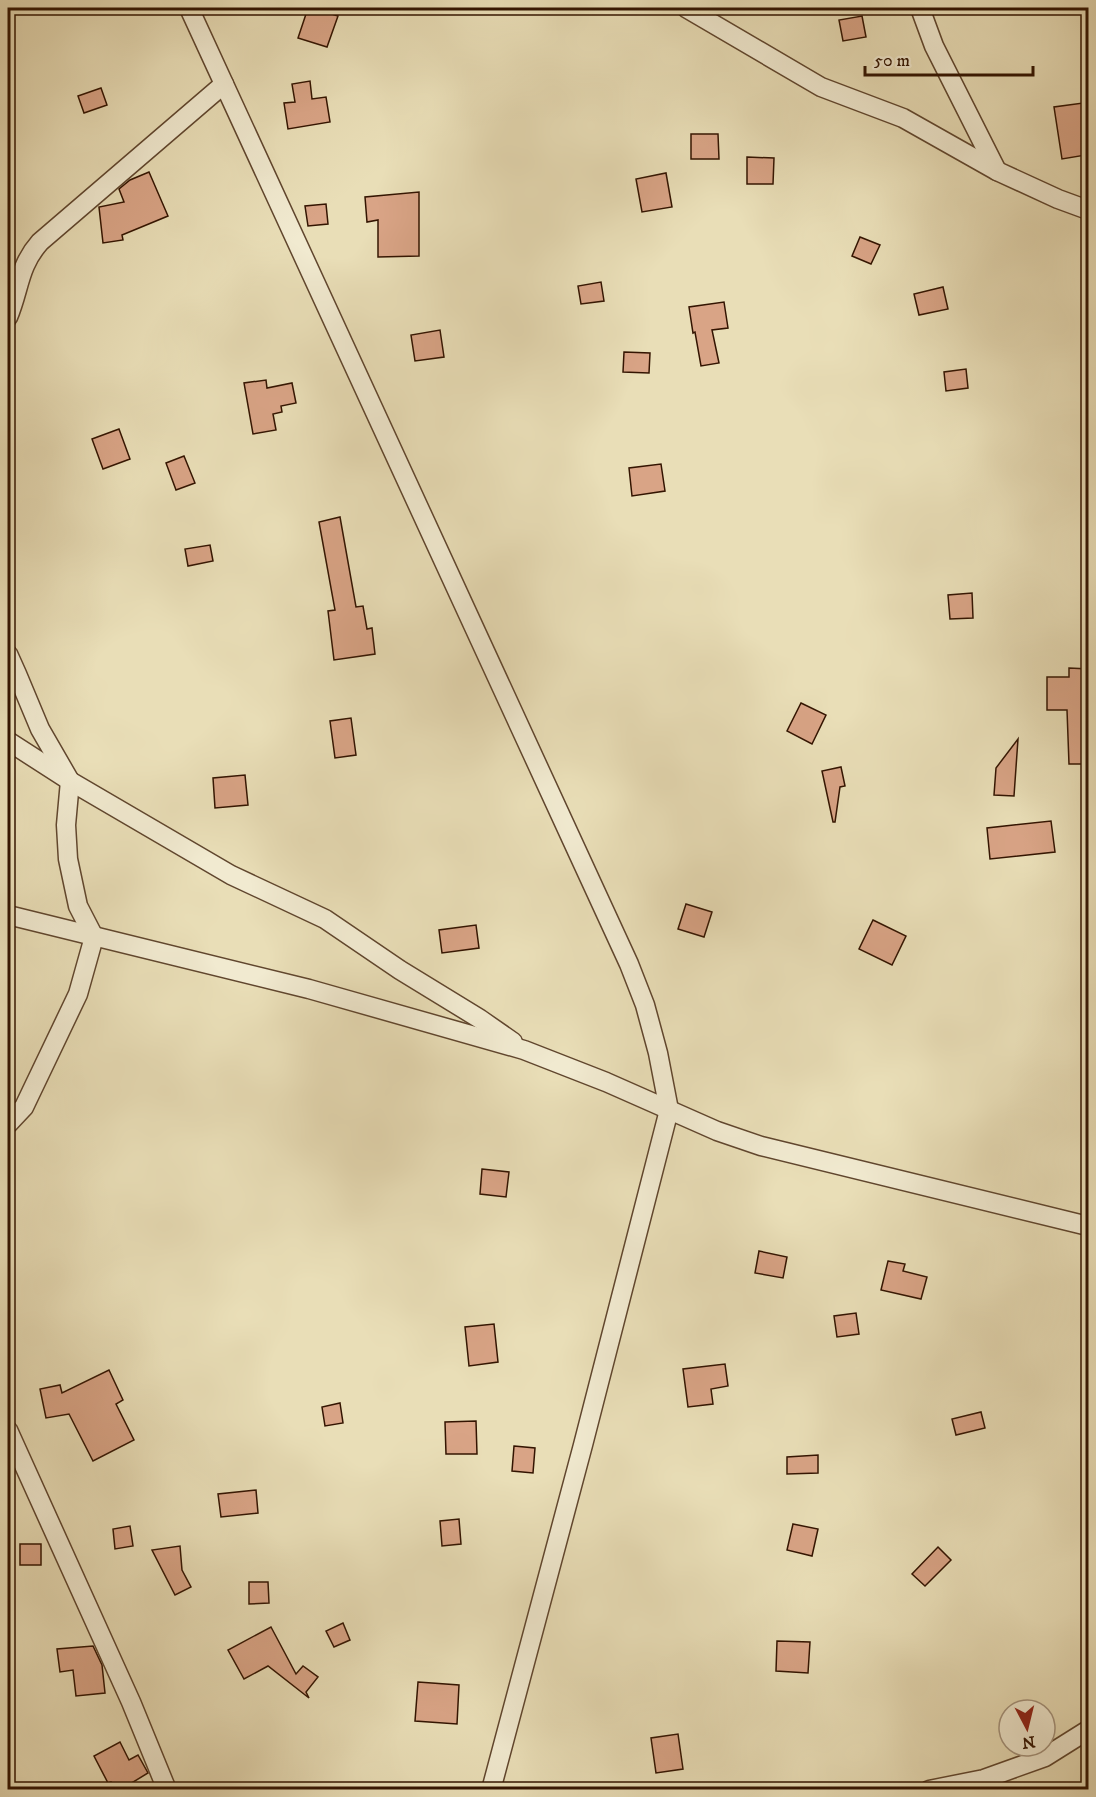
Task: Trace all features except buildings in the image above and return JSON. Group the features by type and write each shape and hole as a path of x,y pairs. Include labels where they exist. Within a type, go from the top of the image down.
{"street":[{"path":"189,8 629,964 645,1005 658,1053 669,1110 491,1790"},
{"path":"687,8 821,87 903,118 997,171 1089,210"},
{"path":"920,8 934,46 997,171"},
{"path":"8,317 21,270 29,254 40,242 224,84"},
{"path":"8,654 40,729 70,781 66,825 68,859 78,906 94,937 74,1003 24,1107 8,1124"},
{"path":"8,741 70,781 231,875 325,919 400,970 480,1018 524,1050"},
{"path":"8,915 309,989 524,1050 606,1082 717,1131 761,1146 1089,1226"},
{"path":"8,1430 131,1702 167,1790"},
{"path":"929,1790 984,1779 1045,1757 1089,1731"}]}
